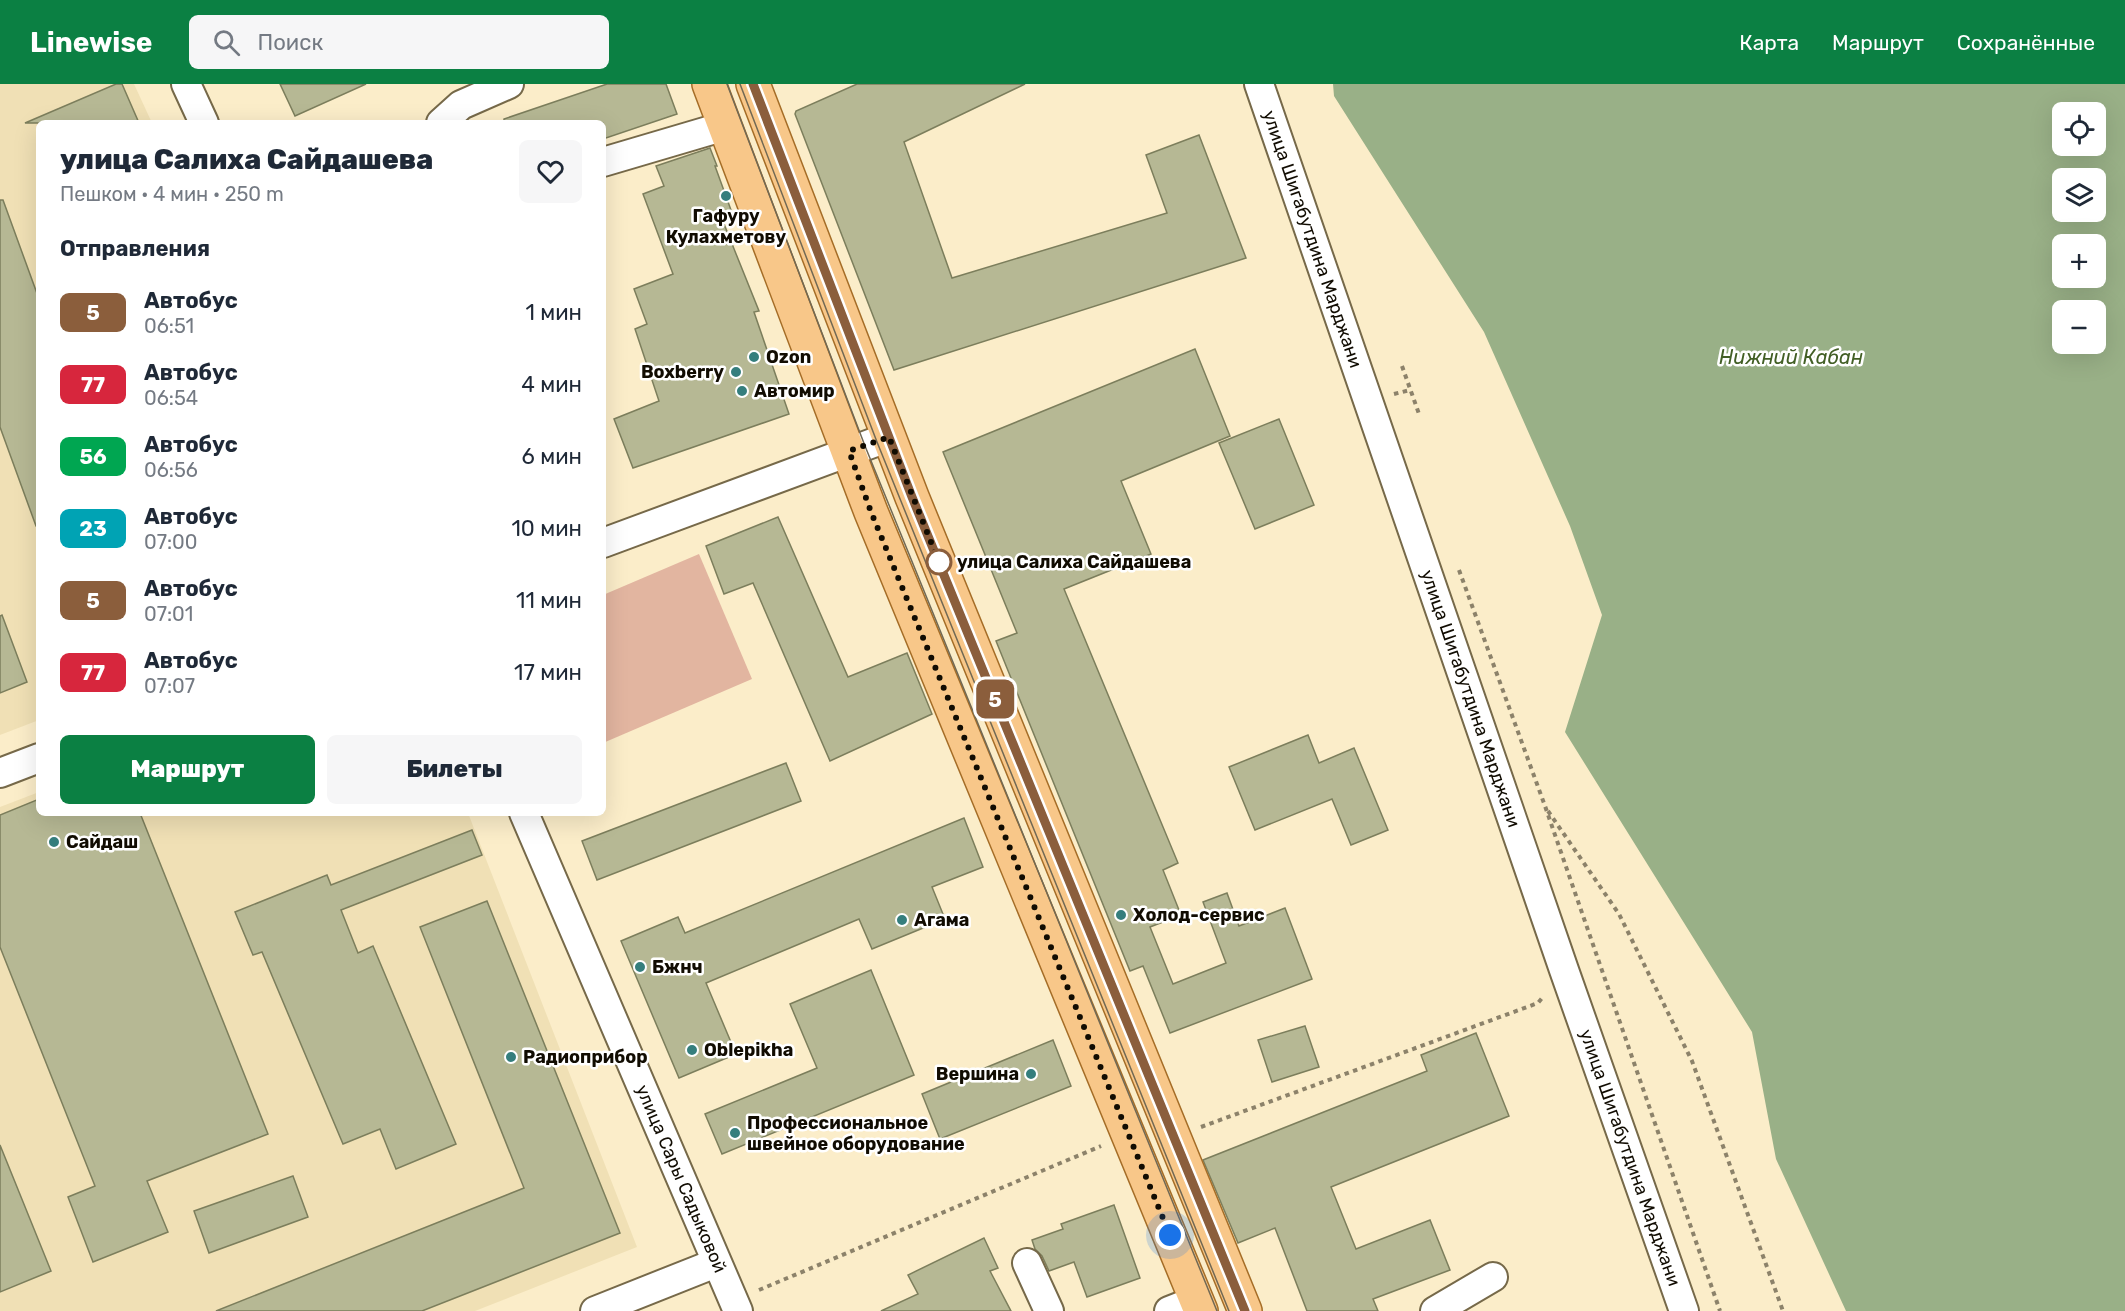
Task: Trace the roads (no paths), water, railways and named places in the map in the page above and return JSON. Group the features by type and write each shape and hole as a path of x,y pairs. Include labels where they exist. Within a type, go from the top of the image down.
{"main road":[{"path":"709,84 871,512 1189,1307"},
{"path":"753,84 889,437 1245,1311"}],"street":[{"path":"186,84 203,120"},
{"path":"444,120 461,105 509,84"},
{"name":"улица Шигабутдина Марджани","path":"1259,84 1684,1311"},
{"path":"606,161 724,126"},
{"path":"606,542 889,437"},
{"path":"0,773 36,759"},
{"name":"улица Сары Садыковой","path":"525,816 736,1306"},
{"path":"595,1311 716,1263"},
{"path":"1027,1263 1049,1311"},
{"path":"1435,1311 1492,1276"}],"water":[{"name":"Нижний Кабан","path":"1333,84 2125,84 2125,1311 1846,1311 1776,1159 1752,1032 1565,732 1602,615 1570,526 1484,332 1334,96"}],"tram line":[{"path":"727,84 865,446 1217,1311"},
{"path":"740,84 877,442 1229,1311"}],"place":[{"name":"Гафуру Кулахметову","path":"726,196"},
{"name":"Ozon","path":"754,357"},
{"name":"Boxberry","path":"736,372"},
{"name":"Автомир","path":"742,391"},
{"name":"улица Салиха Сайдашева","path":"939,562"},
{"name":"Сайдаш","path":"54,842"},
{"name":"Холод-сервис","path":"1121,915"},
{"name":"Агама","path":"902,920"},
{"name":"Бжнч","path":"640,967"},
{"name":"Oblepikha","path":"692,1050"},
{"name":"Радиоприбор","path":"511,1057"},
{"name":"Вершина","path":"1031,1074"},
{"name":"Профессиональное швейное оборудование","path":"735,1133"}]}
